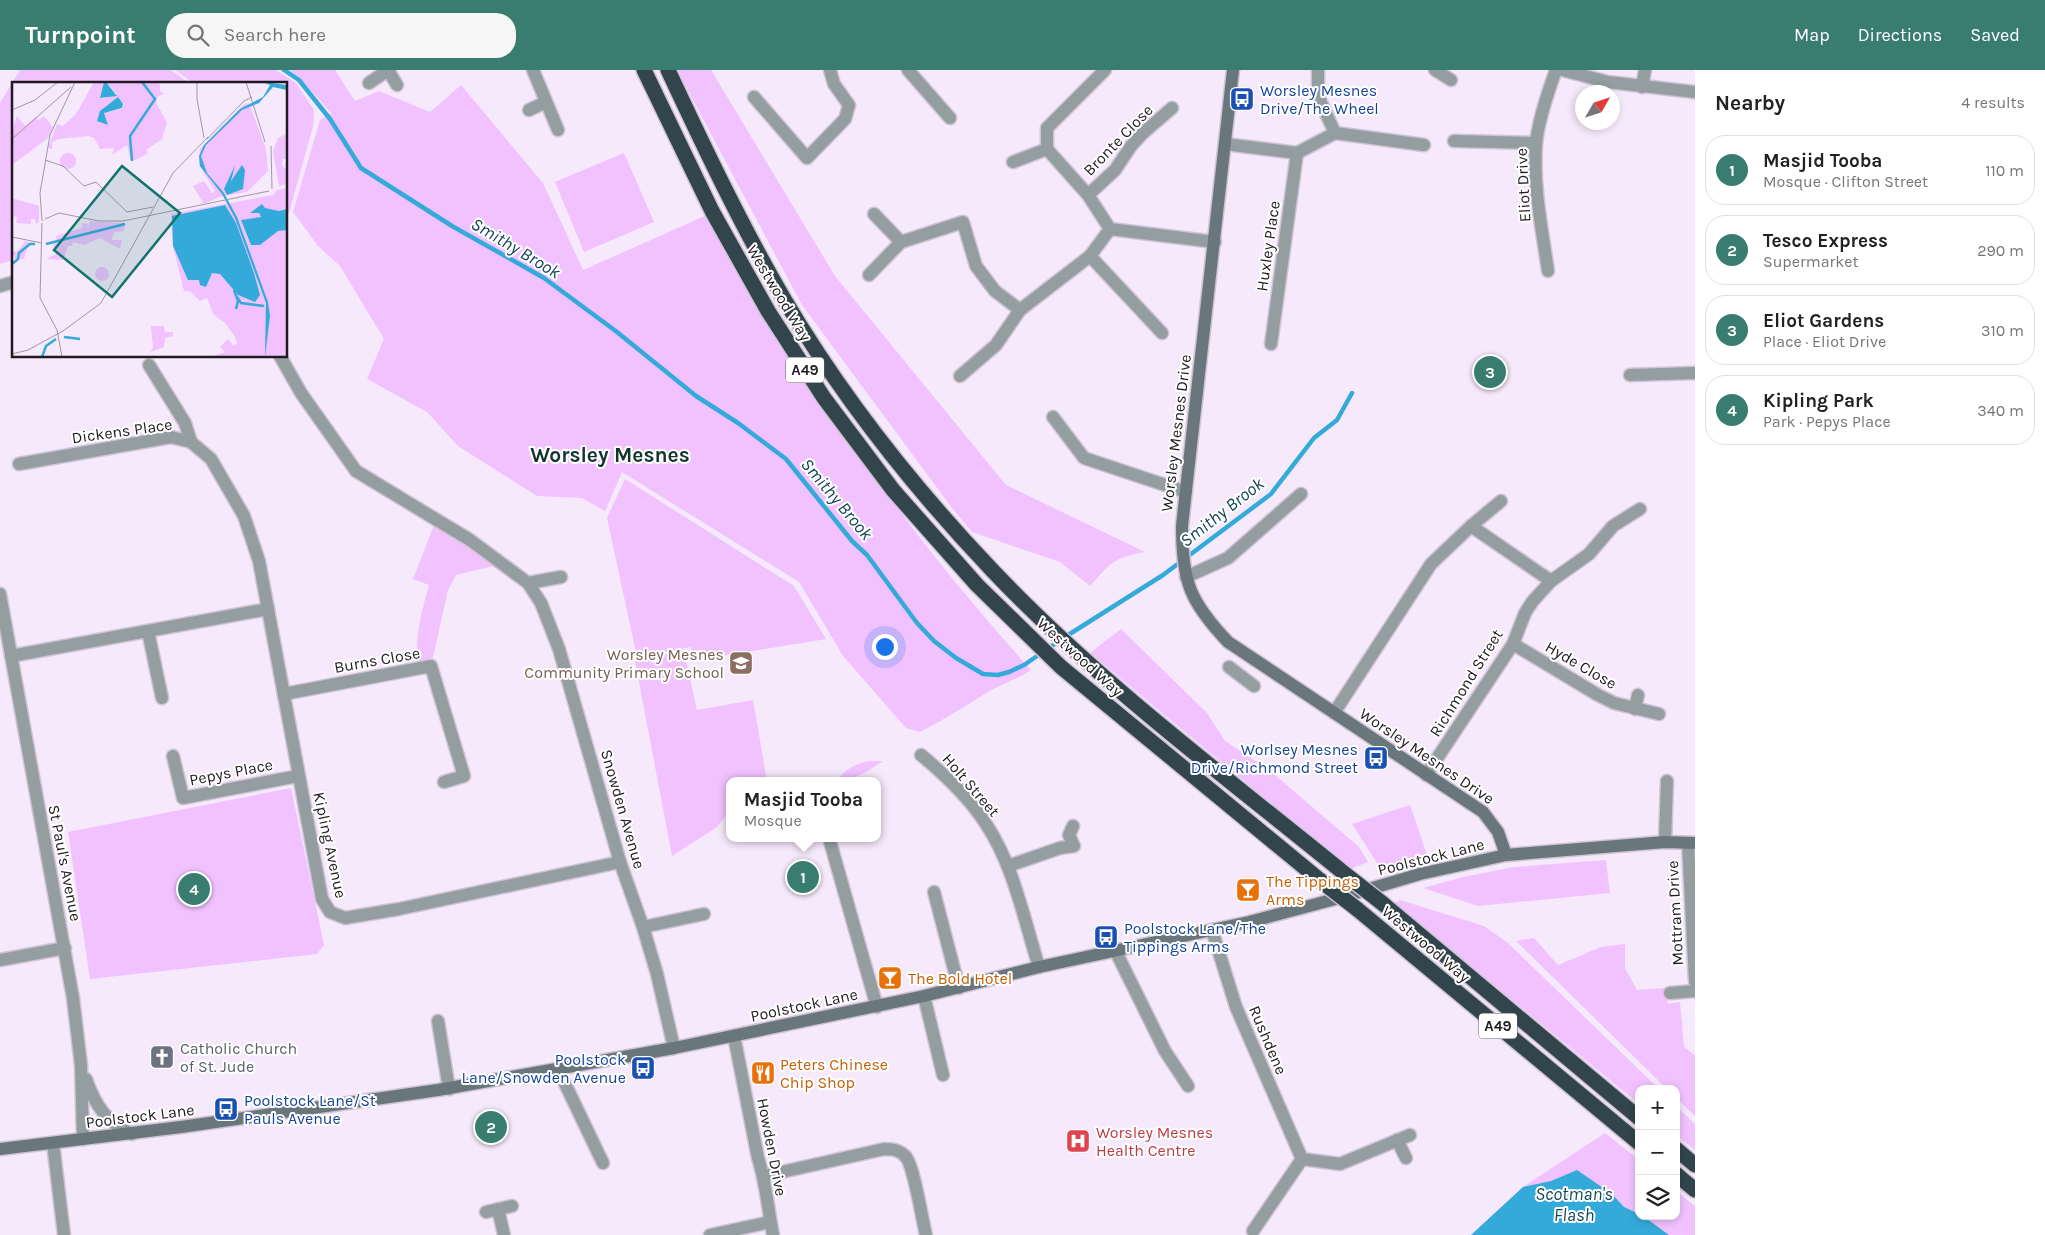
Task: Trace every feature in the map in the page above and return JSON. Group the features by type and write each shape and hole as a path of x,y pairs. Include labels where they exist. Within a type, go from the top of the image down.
{"highway":[{"name":"Westwood Way","path":"644,70 712,211 786,342 824,398 893,490 977,585 1061,667 1635,1140"},
{"name":"Westwood Way","path":"668,70 703,146 759,254 822,358 864,417 927,497 993,571 1079,655 1382,903 1635,1115"},
{"path":"1680,1152 1695,1165"},
{"path":"1677,1175 1695,1190"}],"main road":[{"name":"Worsley Mesnes Drive","path":"1233,70 1182,526 1182,550 1185,573 1198,606 1207,620 1228,642 1483,812 1498,832 1506,855"},
{"name":"Poolstock Lane","path":"0,1149 132,1134 449,1089 674,1048 924,996 1039,967 1212,930 1339,898 1420,874 1506,855 1665,842 1692,843"}],"street":[{"path":"369,82 388,70 397,85"},
{"path":"533,70 558,130"},
{"path":"754,97 807,158 845,119 849,105 834,84 830,70"},
{"path":"908,70 950,118"},
{"path":"1105,70 1047,128 1046,150 1088,195 1110,229"},
{"path":"1318,70 1318,96 1335,133"},
{"path":"1435,70 1451,80"},
{"name":"Eliot Drive","path":"1548,271 1538,208 1536,143 1548,92 1556,70"},
{"path":"1562,70 1608,82 1695,92"},
{"path":"1642,87 1645,70"},
{"path":"529,110 546,102"},
{"name":"Bronte Close","path":"1088,195 1115,170 1143,133 1172,108"},
{"path":"1225,144 1297,153 1335,133 1424,145"},
{"path":"1454,141 1536,143"},
{"path":"1013,162 1046,150"},
{"name":"Huxley Place","path":"1271,344 1297,153"},
{"path":"874,214 900,242"},
{"path":"869,275 900,242 963,222 976,266 995,291 1020,310"},
{"path":"1110,229 1215,242"},
{"path":"960,376 996,345 1020,310 1090,256 1110,229"},
{"path":"1090,256 1162,333"},
{"name":"Snowden Avenue","path":"281,358 301,393 356,471 470,540 528,583 541,603 552,628 620,862 643,927 657,974 674,1048"},
{"path":"149,365 185,423 191,442"},
{"path":"1630,375 1695,373"},
{"path":"1053,417 1084,458 1186,492"},
{"name":"Dickens Place","path":"18,464 171,437 191,442 212,459 244,516 259,561 268,609"},
{"path":"1185,573 1228,558 1301,494"},
{"path":"1334,713 1431,564 1501,500"},
{"name":"Richmond Street","path":"1426,775 1513,644 1525,613 1532,602 1551,581 1589,554 1620,520 1640,509"},
{"path":"1471,526 1551,581"},
{"path":"528,583 561,577"},
{"name":"St Paul's Avenue","path":"0,594 65,948 82,1065 83,1139"},
{"path":"11,656 268,609"},
{"name":"Kipling Avenue","path":"268,609 322,899 325,906 336,916 344,918 399,909 620,862"},
{"path":"148,631 162,698"},
{"name":"Hyde Close","path":"1513,644 1614,703 1659,714"},
{"path":"1229,667 1250,683 1258,662"},
{"name":"Burns Close","path":"284,694 431,666 464,776 444,782"},
{"path":"1635,709 1638,695"},
{"name":"Holt Street","path":"921,755 945,776 986,824 1008,866 1039,967"},
{"name":"Pepys Place","path":"174,756 183,798 298,776"},
{"path":"1665,842 1667,781"},
{"path":"1008,866 1060,848 1080,848 1069,835 1073,826"},
{"path":"830,842 877,1006"},
{"name":"Mottram Drive","path":"1692,843 1695,981"},
{"path":"934,892 959,988"},
{"path":"643,927 704,914"},
{"name":"Rushdene","path":"1212,930 1236,1007 1302,1159"},
{"path":"0,960 65,948"},
{"path":"1116,952 1165,1051 1188,1086"},
{"path":"1670,993 1695,991"},
{"path":"924,996 943,1075"},
{"path":"438,1021 449,1089"},
{"name":"Howden Drive","path":"734,1036 758,1158 764,1176 764,1187 773,1235"},
{"path":"82,1065 96,1104 114,1125 132,1134"},
{"path":"558,1069 603,1163"},
{"path":"1253,1231 1302,1159 1340,1164 1410,1135"},
{"path":"1397,1140 1406,1158"},
{"path":"54,1143 64,1235"},
{"path":"764,1176 884,1149 892,1149 900,1152 910,1163 926,1235"},
{"path":"504,1235 492,1210 512,1206"},
{"path":"710,1235 770,1222"}],"shaded area":[{"path":"20,70 171,70 187,82 13,82"},
{"path":"176,70 276,70 296,83 314,110 313,126 289,213 288,82 191,82"},
{"path":"289,70 335,70 355,101 379,91 430,112 461,85 543,183 583,270 707,215 823,400 882,488 944,568 1031,670 995,688 920,732 906,728 843,656 799,582 622,472 605,511 582,498 537,496 458,446 427,412 367,379 384,339 340,266 318,246 293,212 320,120 331,113 300,78"},
{"path":"677,70 711,70 835,276 1006,485 1145,552 1119,559 1090,586 1060,562 972,532 952,508 802,305"},
{"path":"12,83 12,261 0,264 0,103"},
{"path":"624,153 654,222 584,252 555,182"},
{"path":"625,479 794,586 826,639 691,661 691,647 637,657 607,518"},
{"path":"436,520 502,564 456,575 448,590 431,666 418,668 418,636 429,585 413,579"},
{"path":"1121,629 1207,713 1225,741 1269,770 1359,847 1368,862 1350,869 1090,653"},
{"path":"684,651 697,710 753,700 766,777 726,777 726,816 717,827 672,856 635,661"},
{"path":"869,761 883,761 855,777 840,777 850,768"},
{"path":"291,788 324,945 317,954 90,979 68,832"},
{"path":"1410,805 1427,855 1381,869 1352,824"},
{"path":"1606,860 1610,893 1478,906 1423,888 1463,877 1514,867"},
{"path":"1400,900 1484,926 1508,943 1655,1085 1635,1085 1635,1101 1394,903"},
{"path":"1534,938 1558,965 1601,947 1625,944 1625,968 1637,990 1665,988 1668,1004 1680,1002 1684,1047 1695,1055 1695,1116 1680,1102 1680,1085 1663,1085 1516,941"},
{"path":"1680,1110 1695,1124 1695,1150 1680,1138"},
{"name":"Scotman's Flash","path":"1605,1133 1635,1157 1635,1220 1680,1220 1680,1194 1695,1206 1695,1235 1471,1235 1523,1187"}],"water":[{"name":"Scotman's Flash","path":"1577,1170 1612,1194 1624,1207 1635,1212 1635,1220 1648,1220 1669,1235 1471,1235 1523,1187 1551,1181"}],"waterway":[{"name":"Smithy Brook","path":"284,70 299,80 330,119 361,168 452,226 544,278 617,332 696,396 738,423 786,459 852,541 867,555 917,623 934,641 956,658 983,674 998,675 1024,665 1059,641"},
{"name":"Smithy Brook","path":"1065,637 1163,575 1271,494 1314,438 1337,420 1352,393"}],"place":[{"name":"Worsley Mesnes Drive/The Wheel","path":"1242,99"},
{"name":"Eliot Gardens","path":"1490,372"},
{"name":"Worsley Mesnes Community Primary School","path":"741,663"},
{"name":"Worlsey Mesnes Drive/Richmond Street","path":"1376,758"},
{"name":"Masjid Tooba","path":"803,877"},
{"name":"Kipling Park","path":"194,889"},
{"name":"The Tippings Arms","path":"1248,890"},
{"name":"Poolstock Lane/The Tippings Arms","path":"1106,937"},
{"name":"The Bold Hotel","path":"890,978"},
{"name":"Catholic Church of St. Jude","path":"162,1057"},
{"name":"Poolstock Lane/Snowden Avenue","path":"643,1068"},
{"name":"Peters Chinese Chip Shop","path":"763,1073"},
{"name":"Poolstock Lane/St Pauls Avenue","path":"226,1109"},
{"name":"Tesco Express","path":"491,1127"},
{"name":"Worsley Mesnes Health Centre","path":"1078,1141"}],"district":[{"name":"Worsley Mesnes","path":"610,455"}]}
